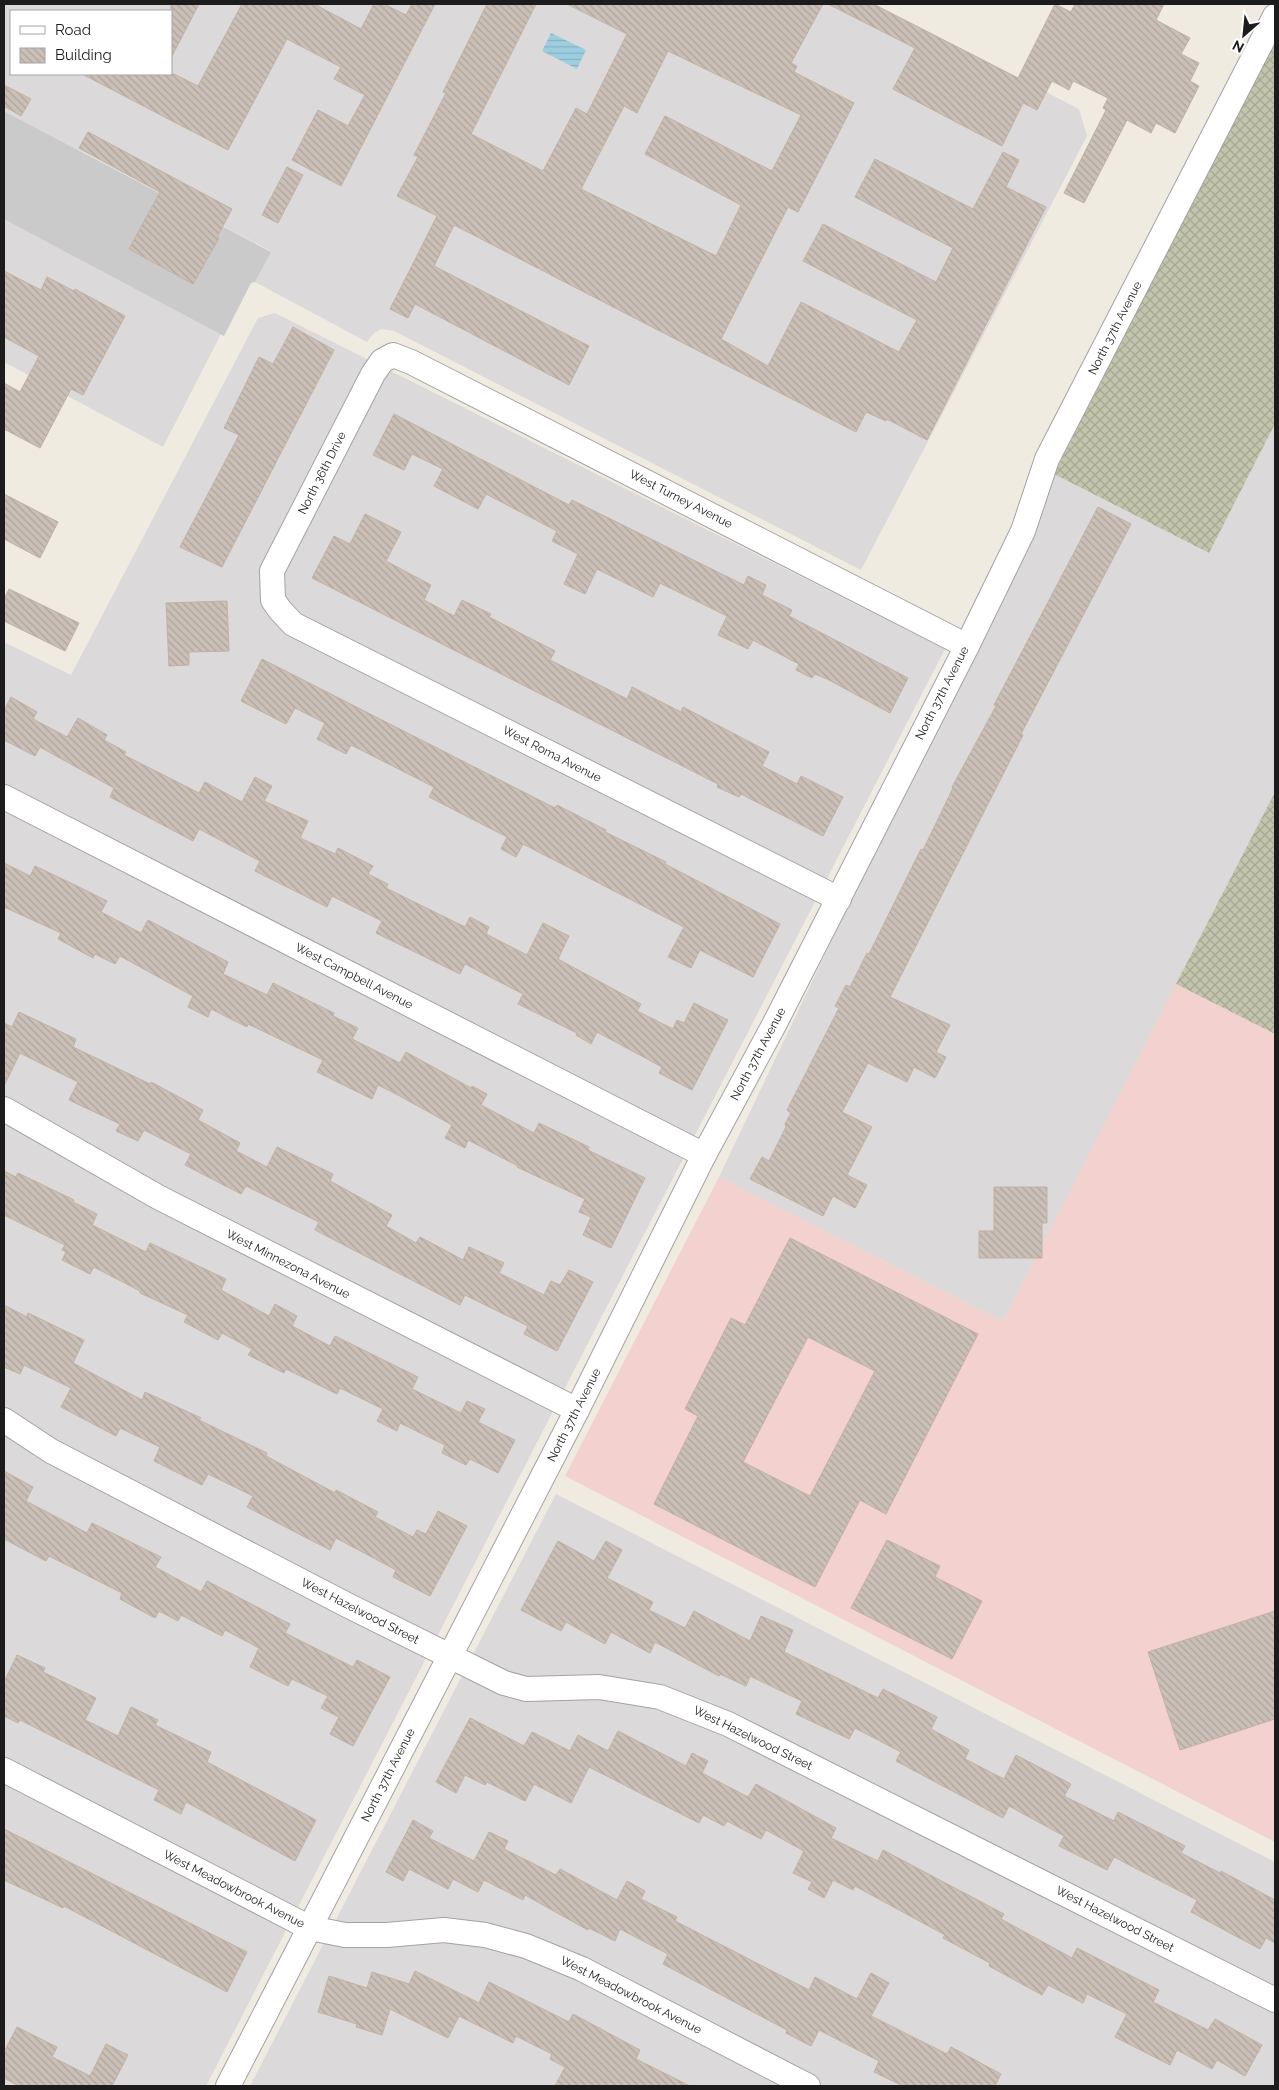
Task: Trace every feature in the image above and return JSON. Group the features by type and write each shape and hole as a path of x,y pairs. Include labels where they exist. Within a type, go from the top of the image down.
{"street":[{"name":"North 37th Avenue","path":"228,2086 577,1410 704,1155 839,899 967,646 1023,531 1047,460 1275,16"},
{"name":"West Turney Avenue","path":"393,356 411,362 967,646"},
{"name":"North 36th Drive","path":"273,600 272,571 373,374 382,360 393,356"},
{"name":"West Roma Avenue","path":"273,600 293,624 839,899"},
{"name":"West Campbell Avenue","path":"4,797 704,1155"},
{"name":"West Minnezona Avenue","path":"4,1109 158,1197 577,1410"},
{"name":"West Hazelwood Street","path":"4,1420 51,1451 504,1683 526,1689 599,1687 660,1697 694,1709 728,1724 1275,2000"},
{"name":"West Meadowbrook Avenue","path":"4,1770 310,1928 345,1936 387,1935 444,1930 485,1935 526,1946 582,1969 808,2086"}],"shaded area":[{"path":"4,4 875,4 1079,109 1087,136 861,570 394,331 381,329 374,333 367,342 255,282 271,251 4,111"},
{"path":"1275,38 1275,424 1209,553 1054,474"},
{"path":"4,111 271,252 255,282 251,283 224,336 4,219"},
{"path":"4,217 221,334 163,447 4,362"},
{"path":"275,313 945,649 206,2086 4,2086 4,642 71,675 258,318"},
{"path":"1275,424 1275,792 1004,1320 998,1319 719,1177 1054,474 1209,553"},
{"path":"1275,792 1275,1034 1176,984"},
{"path":"1176,984 1275,1034 1275,1842 565,1476 719,1177 998,1319 1004,1320"},
{"path":"556,1494 1275,1862 1275,2086 250,2086"}],"water":[{"path":"551,33 586,50 577,69 542,51"}],"building":[{"path":"171,4 199,4 172,56 172,10"},
{"path":"242,4 314,4 361,29 374,4 384,4 406,15 412,4 435,4 341,186 292,160 318,110 348,126 365,95 334,79 341,67 287,39 228,150 84,75 174,74 198,86"},
{"path":"487,4 536,4 471,134 543,171 576,108 587,114 627,34 567,4 823,4 791,63 797,66 794,72 854,103 798,212 788,207 721,339 768,366 801,302 899,352 917,320 803,261 823,224 936,282 953,248 855,197 875,159 973,209 1003,152 1019,160 1006,187 1046,207 927,440 887,419 886,421 866,412 856,432 454,225 434,266 589,346 569,385 415,304 408,318 390,309 437,216 397,196 418,157 414,155 446,93 443,92","holes":["668,51 801,115 772,171 665,116 645,154 741,205 716,256 581,189 624,106 637,113"]},
{"path":"828,4 873,4 1018,78 1055,4 1071,12 1075,4 1164,4 1156,20 1190,38 1181,54 1199,63 1190,81 1199,86 1175,133 1156,123 1151,133 1127,120 1084,203 1064,193 1106,110 1103,108 1108,98 1073,81 1069,90 1052,81 1037,110 1023,103 1002,146 893,89 915,48"},
{"path":"4,85 31,99 21,116 4,106"},
{"path":"88,132 232,209 217,237 219,238 193,284 129,249 160,192 79,148"},
{"path":"287,167 303,175 278,223 262,215"},
{"path":"4,271 41,290 47,277 74,291 75,289 125,316 83,395 71,389 40,448 4,429 4,383 20,392 39,356 4,337"},
{"path":"293,327 334,350 222,567 180,547 239,435 224,428 259,357 273,364"},
{"path":"394,414 569,505 572,500 744,585 748,576 766,585 762,595 792,610 789,616 908,678 890,713 827,679 815,674 812,678 796,670 799,664 753,640 748,649 718,635 727,616 660,583 653,597 597,569 585,594 564,584 578,554 552,541 557,531 486,494 478,509 434,486 443,469 412,454 404,470 373,455"},
{"path":"4,494 58,522 40,558 4,539"},
{"path":"1098,507 1131,524 1021,734 1023,735 890,997 950,1025 936,1052 946,1057 935,1078 914,1067 907,1082 868,1063 842,1112 872,1127 847,1175 867,1185 855,1208 833,1196 823,1216 750,1179 762,1157 769,1161 791,1113 787,1110 839,1008 835,1006 846,985 850,987 867,953 869,954 921,849 923,850 952,787 996,706 994,705"},
{"path":"365,514 401,532 386,561 431,585 424,600 454,616 462,600 491,614 489,617 555,651 550,660 627,699 632,687 681,712 683,707 769,752 762,766 797,784 801,776 843,797 823,836 741,794 739,797 717,787 718,784 312,578 334,536 350,544"},
{"path":"9,589 79,623 65,651 4,621 4,599"},
{"path":"227,601 229,651 189,652 189,665 169,666 166,603"},
{"path":"262,659 555,808 557,805 606,830 605,832 666,862 665,864 780,924 753,977 700,950 691,968 668,957 684,927 523,844 516,857 501,849 507,837 429,797 434,787 351,745 346,754 317,739 325,723 295,708 286,724 241,701"},
{"path":"11,697 37,712 33,719 67,737 78,718 107,735 104,740 126,752 124,755 199,793 205,782 242,802 255,777 272,786 264,801 308,821 300,838 335,854 338,848 373,866 368,874 388,884 386,888 465,927 470,917 489,927 486,934 527,955 543,923 569,936 558,959 641,1004 637,1011 673,1029 677,1020 684,1023 694,1003 728,1020 692,1090 659,1073 662,1067 597,1032 591,1044 576,1035 577,1033 518,1004 523,994 465,964 460,974 376,933 382,921 332,896 327,907 255,871 260,861 199,829 193,841 110,797 114,788 40,747 35,756 4,740 4,711"},
{"path":"4,863 30,876 35,866 107,901 101,912 141,933 148,920 228,962 223,974 267,995 273,983 334,1013 333,1016 358,1028 352,1039 400,1063 406,1052 471,1088 472,1086 487,1094 481,1105 534,1133 539,1123 589,1147 588,1150 645,1178 611,1248 583,1235 591,1217 579,1212 585,1199 517,1167 468,1140 465,1148 445,1138 452,1125 398,1095 378,1085 372,1099 317,1072 323,1060 248,1024 247,1027 211,1009 208,1017 188,1007 193,996 120,956 115,964 95,954 93,958 58,939 61,933 4,907"},
{"path":"19,1012 76,1039 73,1047 150,1084 151,1082 203,1110 198,1120 240,1143 236,1151 267,1167 277,1147 333,1174 330,1181 392,1215 386,1226 416,1243 420,1237 463,1260 469,1247 504,1263 499,1273 544,1295 551,1281 560,1285 569,1270 593,1282 557,1351 524,1334 528,1326 465,1295 460,1305 315,1230 319,1222 246,1186 241,1194 185,1165 191,1154 144,1130 138,1141 116,1131 120,1124 69,1100 78,1082 20,1053 4,1086 4,1023 12,1027"},
{"path":"4,1171 16,1177 18,1173 74,1200 73,1202 97,1214 92,1225 146,1252 150,1243 226,1279 221,1290 269,1316 275,1304 297,1316 292,1326 330,1346 335,1336 418,1377 412,1389 461,1413 467,1401 485,1409 478,1422 515,1440 498,1473 470,1459 466,1465 442,1453 445,1445 400,1423 397,1431 377,1421 383,1409 340,1388 337,1394 286,1369 284,1373 248,1355 252,1349 222,1333 218,1340 184,1322 188,1315 140,1293 140,1291 94,1267 90,1274 62,1260 66,1252 62,1250 65,1245 4,1215"},
{"path":"994,1187 1047,1187 1047,1223 1042,1223 1042,1258 979,1258 979,1231 994,1231"},
{"path":"790,1238 978,1334 886,1514 860,1500 815,1587 654,1504 698,1416 685,1409 731,1318 745,1325","holes":["808,1337 875,1371 810,1496 743,1462"]},
{"path":"4,1305 27,1317 28,1313 84,1340 73,1363 142,1400 145,1392 201,1418 199,1420 267,1453 266,1456 335,1493 336,1490 378,1512 375,1517 413,1537 417,1530 426,1534 438,1511 467,1526 430,1596 393,1577 396,1570 336,1538 330,1550 247,1507 253,1496 208,1474 202,1485 154,1461 160,1447 120,1428 116,1436 61,1407 71,1388 24,1365 20,1374 4,1367"},
{"path":"4,1471 33,1487 26,1501 87,1533 92,1523 161,1557 155,1567 201,1592 207,1581 290,1624 285,1633 353,1667 357,1660 390,1677 353,1746 330,1734 339,1717 321,1708 328,1696 292,1679 288,1686 250,1667 259,1648 225,1630 222,1636 181,1615 178,1621 159,1611 155,1618 120,1599 122,1593 49,1556 46,1561 4,1539"},
{"path":"887,1540 940,1566 935,1577 982,1601 952,1659 851,1608"},
{"path":"558,1541 594,1561 606,1541 622,1550 607,1578 653,1602 649,1610 685,1628 694,1611 750,1641 761,1616 793,1630 784,1652 878,1698 883,1689 937,1717 931,1729 969,1750 965,1759 1004,1779 1016,1755 1071,1784 1064,1796 1114,1821 1118,1812 1185,1846 1181,1853 1220,1873 1221,1871 1275,1900 1275,1943 1266,1938 1260,1949 1243,1940 1191,1912 1197,1900 1114,1857 1107,1870 1059,1846 1064,1836 1009,1806 1003,1818 896,1761 901,1752 855,1728 849,1739 796,1714 802,1701 750,1676 746,1686 720,1674 719,1676 655,1642 650,1653 611,1632 605,1644 566,1622 561,1631 521,1610"},
{"path":"1275,1611 1275,1719 1180,1750 1148,1652"},
{"path":"17,1655 45,1668 43,1672 96,1698 85,1720 118,1736 131,1707 158,1720 155,1725 211,1752 207,1762 316,1820 295,1861 186,1802 181,1814 154,1800 159,1790 20,1720 18,1723 4,1716 4,1682"},
{"path":"470,1718 524,1746 532,1732 570,1751 578,1735 608,1751 618,1731 686,1766 692,1753 708,1761 702,1773 748,1797 756,1784 836,1828 831,1838 878,1861 883,1850 1004,1914 1001,1919 1072,1958 1077,1948 1159,1990 1153,2002 1208,2030 1215,2019 1262,2045 1245,2076 1217,2060 1212,2069 1177,2050 1170,2065 1115,2037 1127,2014 1087,1994 1083,2003 1048,1985 1042,1995 989,1966 990,1963 943,1938 945,1935 855,1886 853,1890 833,1880 824,1898 808,1889 812,1882 793,1873 804,1851 766,1830 761,1839 727,1821 724,1826 703,1815 699,1823 589,1767 571,1803 534,1784 525,1801 487,1782 485,1785 465,1775 456,1793 436,1782"},
{"path":"413,1820 433,1831 429,1838 474,1861 489,1832 508,1841 504,1849 556,1875 560,1869 617,1900 627,1881 645,1891 641,1899 677,1917 675,1921 809,1990 815,1977 857,1999 871,1973 889,1983 871,2016 947,2054 951,2047 1001,2074 995,2086 903,2086 874,2072 879,2061 819,2030 811,2046 786,2033 787,2030 663,1964 668,1954 620,1929 615,1941 589,1928 588,1930 525,1895 523,1900 484,1880 478,1892 453,1879 448,1889 409,1869 403,1881 386,1872"},
{"path":"4,1829 247,1952 227,1992 64,1906 63,1908 4,1880"},
{"path":"415,1971 479,2003 489,1982 569,2022 573,2014 640,2050 636,2059 690,2086 555,2086 565,2067 550,2059 552,2054 516,2036 513,2043 459,2016 448,2038 390,2009 382,2035 356,2027 357,2024 318,2012 329,1976 367,1988 372,1972 409,1984"},
{"path":"17,2027 57,2047 52,2057 90,2076 106,2044 128,2055 112,2086 19,2086 4,2078 4,2052"}]}
